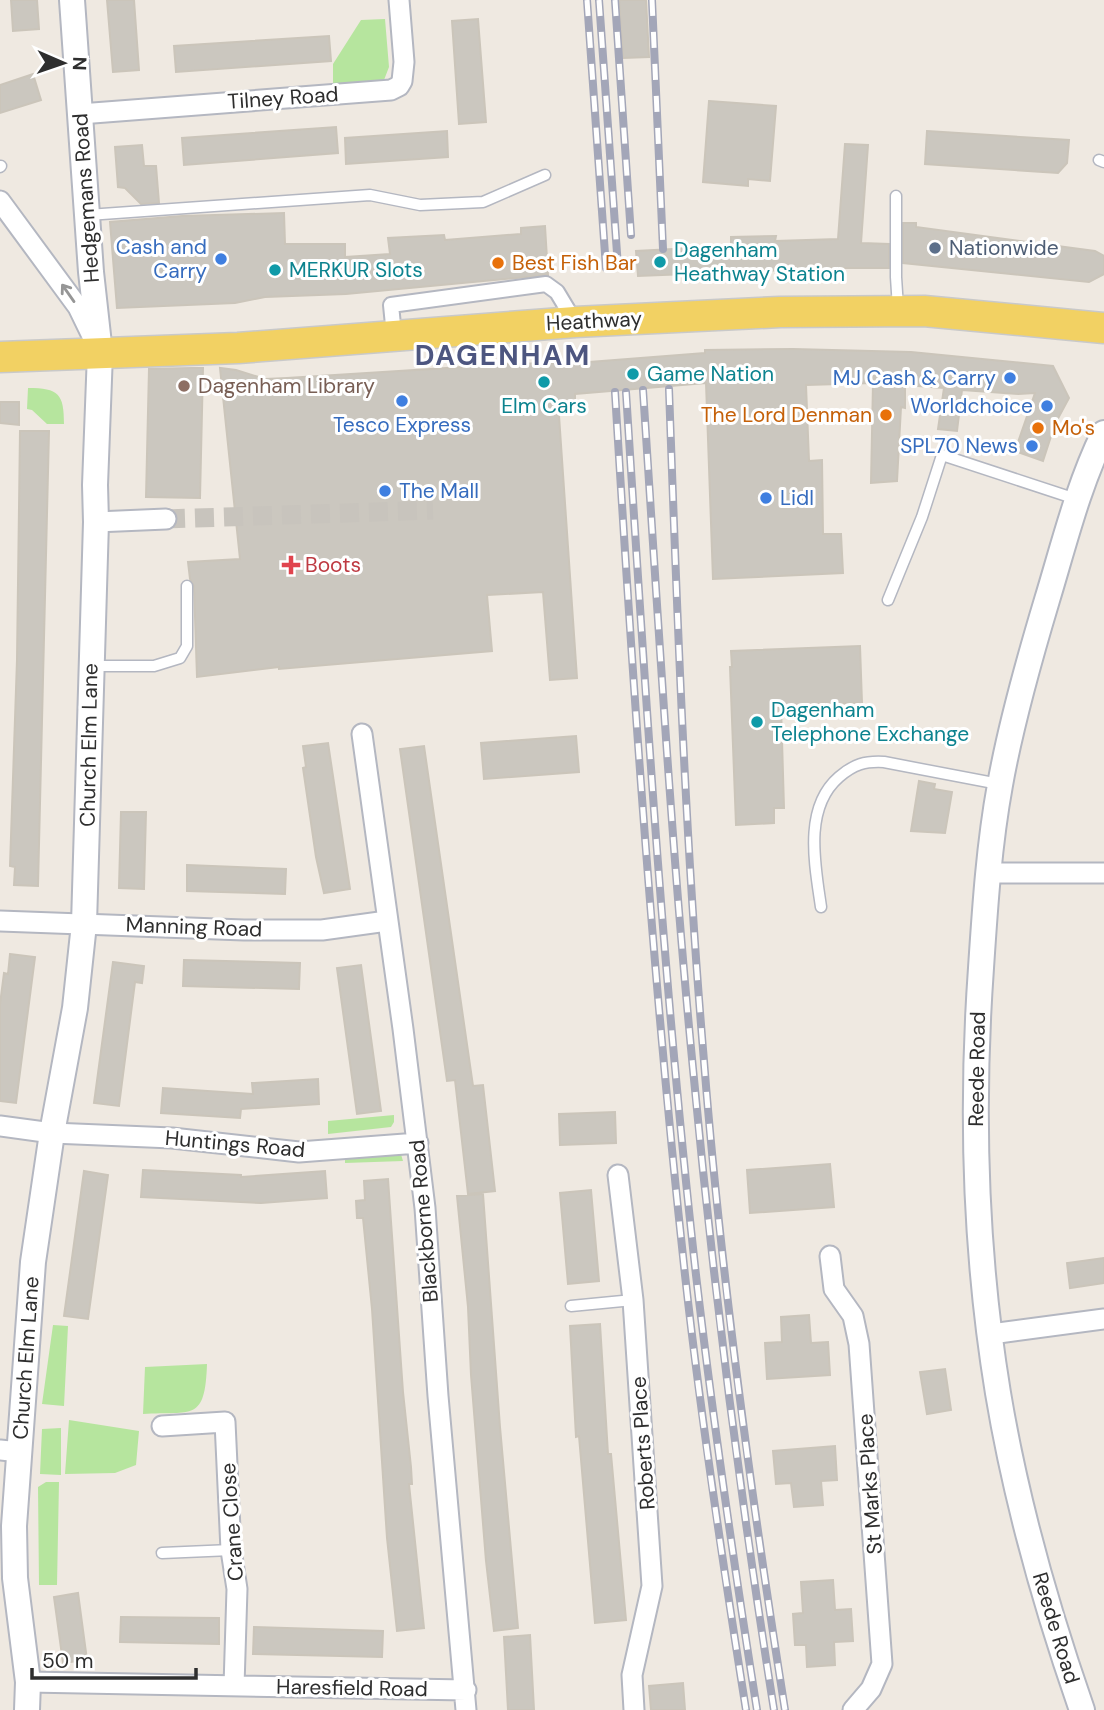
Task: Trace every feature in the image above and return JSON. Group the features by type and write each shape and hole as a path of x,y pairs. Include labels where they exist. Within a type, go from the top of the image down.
{"main road":[{"name":"Heathway","path":"0,357 238,348 575,322 780,312 924,311 1104,328"}],"street":[{"name":"Hedgemans Road","path":"72,0 100,354"},
{"name":"Tilney Road","path":"80,114 391,90 399,86 403,71 399,0"},
{"path":"0,201 78,307 100,354"},
{"path":"394,335 391,305 546,284 557,292 575,322"},
{"name":"Church Elm Lane","path":"27,1710 28,1682 15,1552 10,1451 33,1262 52,1133 75,1008 84,924 100,354"},
{"name":"Reede Road","path":"1082,1710 1056,1630 1014,1476 998,1392 981,1238 975,1051 988,873 1000,784 1035,640 1077,499 1102,440"},
{"path":"96,523 166,519"},
{"name":"Blackborne Road","path":"362,734 425,1208 438,1396 466,1710"},
{"path":"988,873 1104,873"},
{"name":"Manning Road","path":"0,921 244,930 322,930 387,921"},
{"path":"0,1126 52,1133"},
{"name":"Huntings Road","path":"52,1133 172,1138 299,1152 418,1143"},
{"name":"Roberts Place","path":"618,1175 633,1300 652,1586 632,1675 634,1710"},
{"name":"St Marks Place","path":"830,1256 835,1289 853,1316 859,1344 882,1664 871,1689 853,1710"},
{"path":"991,1334 1104,1319"},
{"name":"Crane Close","path":"162,1426 225,1422 231,1550 237,1589 234,1686"},
{"name":"Haresfield Road","path":"28,1682 466,1690"}],"lane":[{"path":"87,215 370,195 420,205 483,202 545,175"},
{"path":"897,196 898,312"},
{"path":"888,600 922,517 942,455 1077,499"},
{"path":"91,666 154,666 180,658 187,646 187,586"},
{"path":"821,906 814,857 817,810 828,786 847,770 865,761 884,762 1000,784"},
{"path":"571,1306 633,1300"},
{"path":"162,1553 231,1550"}],"green space":[{"path":"385,19 389,67 384,80 377,83 333,86 333,64 361,20"},
{"path":"28,388 47,389 58,395 63,406 64,424 47,424 32,410 27,409"},
{"path":"394,1115 391,1127 328,1134 328,1121"},
{"path":"400,1151 403,1161 345,1163 345,1152"},
{"path":"53,1325 68,1326 64,1406 42,1404"},
{"path":"207,1364 203,1396 193,1410 143,1414 145,1367"},
{"path":"69,1420 139,1431 136,1465 115,1473 65,1474"},
{"path":"61,1428 61,1475 40,1474 42,1429"},
{"path":"46,1482 59,1482 57,1585 39,1585 38,1487"}],"building":[{"path":"11,0 37,0 39,29 13,31"},
{"path":"107,0 134,0 139,70 113,72"},
{"path":"619,0 646,0 649,57 623,58"},
{"path":"478,19 486,122 459,124 452,21"},
{"path":"329,36 331,61 176,72 174,46"},
{"path":"33,74 41,100 0,113 0,85"},
{"path":"709,101 776,106 770,181 748,179 748,186 703,182"},
{"path":"336,127 338,153 184,165 182,138"},
{"path":"447,131 448,157 346,164 345,138"},
{"path":"927,131 1069,140 1067,163 1058,173 925,164"},
{"path":"845,144 868,145 861,243 889,244 889,268 638,276 636,251 731,246 731,237 776,236 775,241 838,239"},
{"path":"142,145 144,166 156,166 159,203 141,204 125,188 118,187 115,147"},
{"path":"284,213 285,244 345,244 345,257 390,254 388,238 444,235 445,240 521,234 521,228 545,226 548,275 346,294 265,297 235,303 117,308 110,222 182,216"},
{"path":"903,223 1095,251 1104,256 1104,274 1089,282 903,263"},
{"path":"705,350 911,352 1053,366 1069,398 1055,424 1043,461 1015,451 1035,393 962,390 957,431 938,429 944,388 905,385 905,408 901,407 897,481 871,483 873,383 806,385 809,461 822,460 823,534 841,534 843,573 713,579 706,383 575,394 575,400 558,401 577,678 550,680 543,592 487,595 492,651 279,667 197,677 194,586 190,579 188,562 240,559 220,368 265,379 589,362 705,353"},
{"path":"203,368 200,498 146,497 149,369"},
{"path":"0,402 19,402 19,425 0,423"},
{"path":"20,431 49,431 38,886 14,885 15,867 10,866 17,660"},
{"name":"Dagenham Telephone Exchange","path":"860,646 862,703 781,706 784,808 774,808 774,823 736,825 731,651"},
{"path":"576,736 579,772 484,779 481,743"},
{"path":"328,743 350,889 324,893 303,768 306,767 303,746"},
{"path":"424,746 473,1086 483,1085 495,1191 468,1194 455,1080 447,1081 400,749"},
{"path":"919,781 935,784 934,789 952,792 945,833 911,831"},
{"path":"121,812 146,812 144,889 119,888"},
{"path":"187,865 286,869 285,894 187,891"},
{"path":"10,954 35,957 16,1103 0,1101 0,1004 4,973 8,974"},
{"path":"184,960 300,963 299,989 183,986"},
{"path":"113,962 144,966 142,983 135,982 119,1106 94,1103"},
{"path":"361,965 381,1111 357,1114 337,968"},
{"path":"318,1079 319,1104 241,1109 240,1118 161,1113 163,1088 253,1094 252,1083"},
{"path":"615,1112 616,1143 560,1145 559,1114"},
{"path":"830,1164 834,1207 750,1213 747,1170"},
{"path":"143,1170 241,1177 325,1171 327,1198 261,1203 141,1197"},
{"path":"84,1171 108,1175 88,1319 64,1316"},
{"path":"388,1179 411,1467 412,1484 409,1484 424,1628 397,1631 387,1538 372,1309 363,1218 357,1218 356,1201 365,1200 364,1181"},
{"path":"591,1190 599,1281 568,1284 560,1193"},
{"path":"483,1194 518,1628 494,1631 457,1196"},
{"path":"1104,1258 1104,1283 1070,1288 1067,1263"},
{"path":"809,1315 811,1343 828,1342 830,1375 767,1379 765,1343 782,1342 781,1317"},
{"path":"600,1324 608,1454 611,1454 626,1620 595,1623 579,1436 576,1437 570,1326"},
{"path":"945,1369 951,1410 927,1414 920,1372"},
{"path":"835,1446 837,1480 821,1481 823,1505 794,1507 791,1483 776,1484 773,1451"},
{"path":"833,1580 835,1610 851,1609 853,1641 834,1642 835,1665 807,1667 806,1645 795,1645 793,1614 803,1613 801,1582"},
{"path":"78,1593 87,1660 63,1663 54,1597"},
{"path":"121,1617 219,1618 219,1644 120,1642"},
{"path":"254,1627 383,1631 382,1657 253,1654"},
{"path":"530,1635 534,1710 508,1710 504,1637"},
{"path":"683,1683 685,1710 651,1710 649,1686"}],"tunnel":[{"path":"166,519 433,510"}],"railway":[{"path":"587,0 606,268"},
{"path":"599,0 618,267"},
{"path":"615,0 631,235"},
{"path":"652,0 663,249"},
{"path":"669,389 687,809 697,977 711,1142 738,1386 785,1710"},
{"path":"643,390 671,814 701,1149 718,1310 774,1710"},
{"path":"615,392 663,1055 691,1329 746,1710"},
{"path":"626,392 656,834 684,1165 717,1438 757,1710"}],"place":[{"name":"Nationwide","path":"935,248"},
{"name":"Cash and Carry","path":"221,259"},
{"name":"Dagenham Heathway Station","path":"660,262"},
{"name":"Best Fish Bar","path":"498,263"},
{"name":"MERKUR Slots","path":"275,270"},
{"name":"Game Nation","path":"633,374"},
{"name":"MJ Cash & Carry","path":"1010,378"},
{"name":"Elm Cars","path":"544,382"},
{"name":"Dagenham Library","path":"184,386"},
{"name":"Tesco Express","path":"402,401"},
{"name":"Worldchoice","path":"1047,406"},
{"name":"The Lord Denman","path":"886,415"},
{"name":"Mo's","path":"1038,428"},
{"name":"SPL70 News","path":"1032,446"},
{"name":"The Mall","path":"385,491"},
{"name":"Lidl","path":"766,498"},
{"name":"Boots","path":"291,565"},
{"name":"Dagenham Telephone Exchange","path":"757,722"}],"district":[{"name":"DAGENHAM","path":"503,355"}]}
